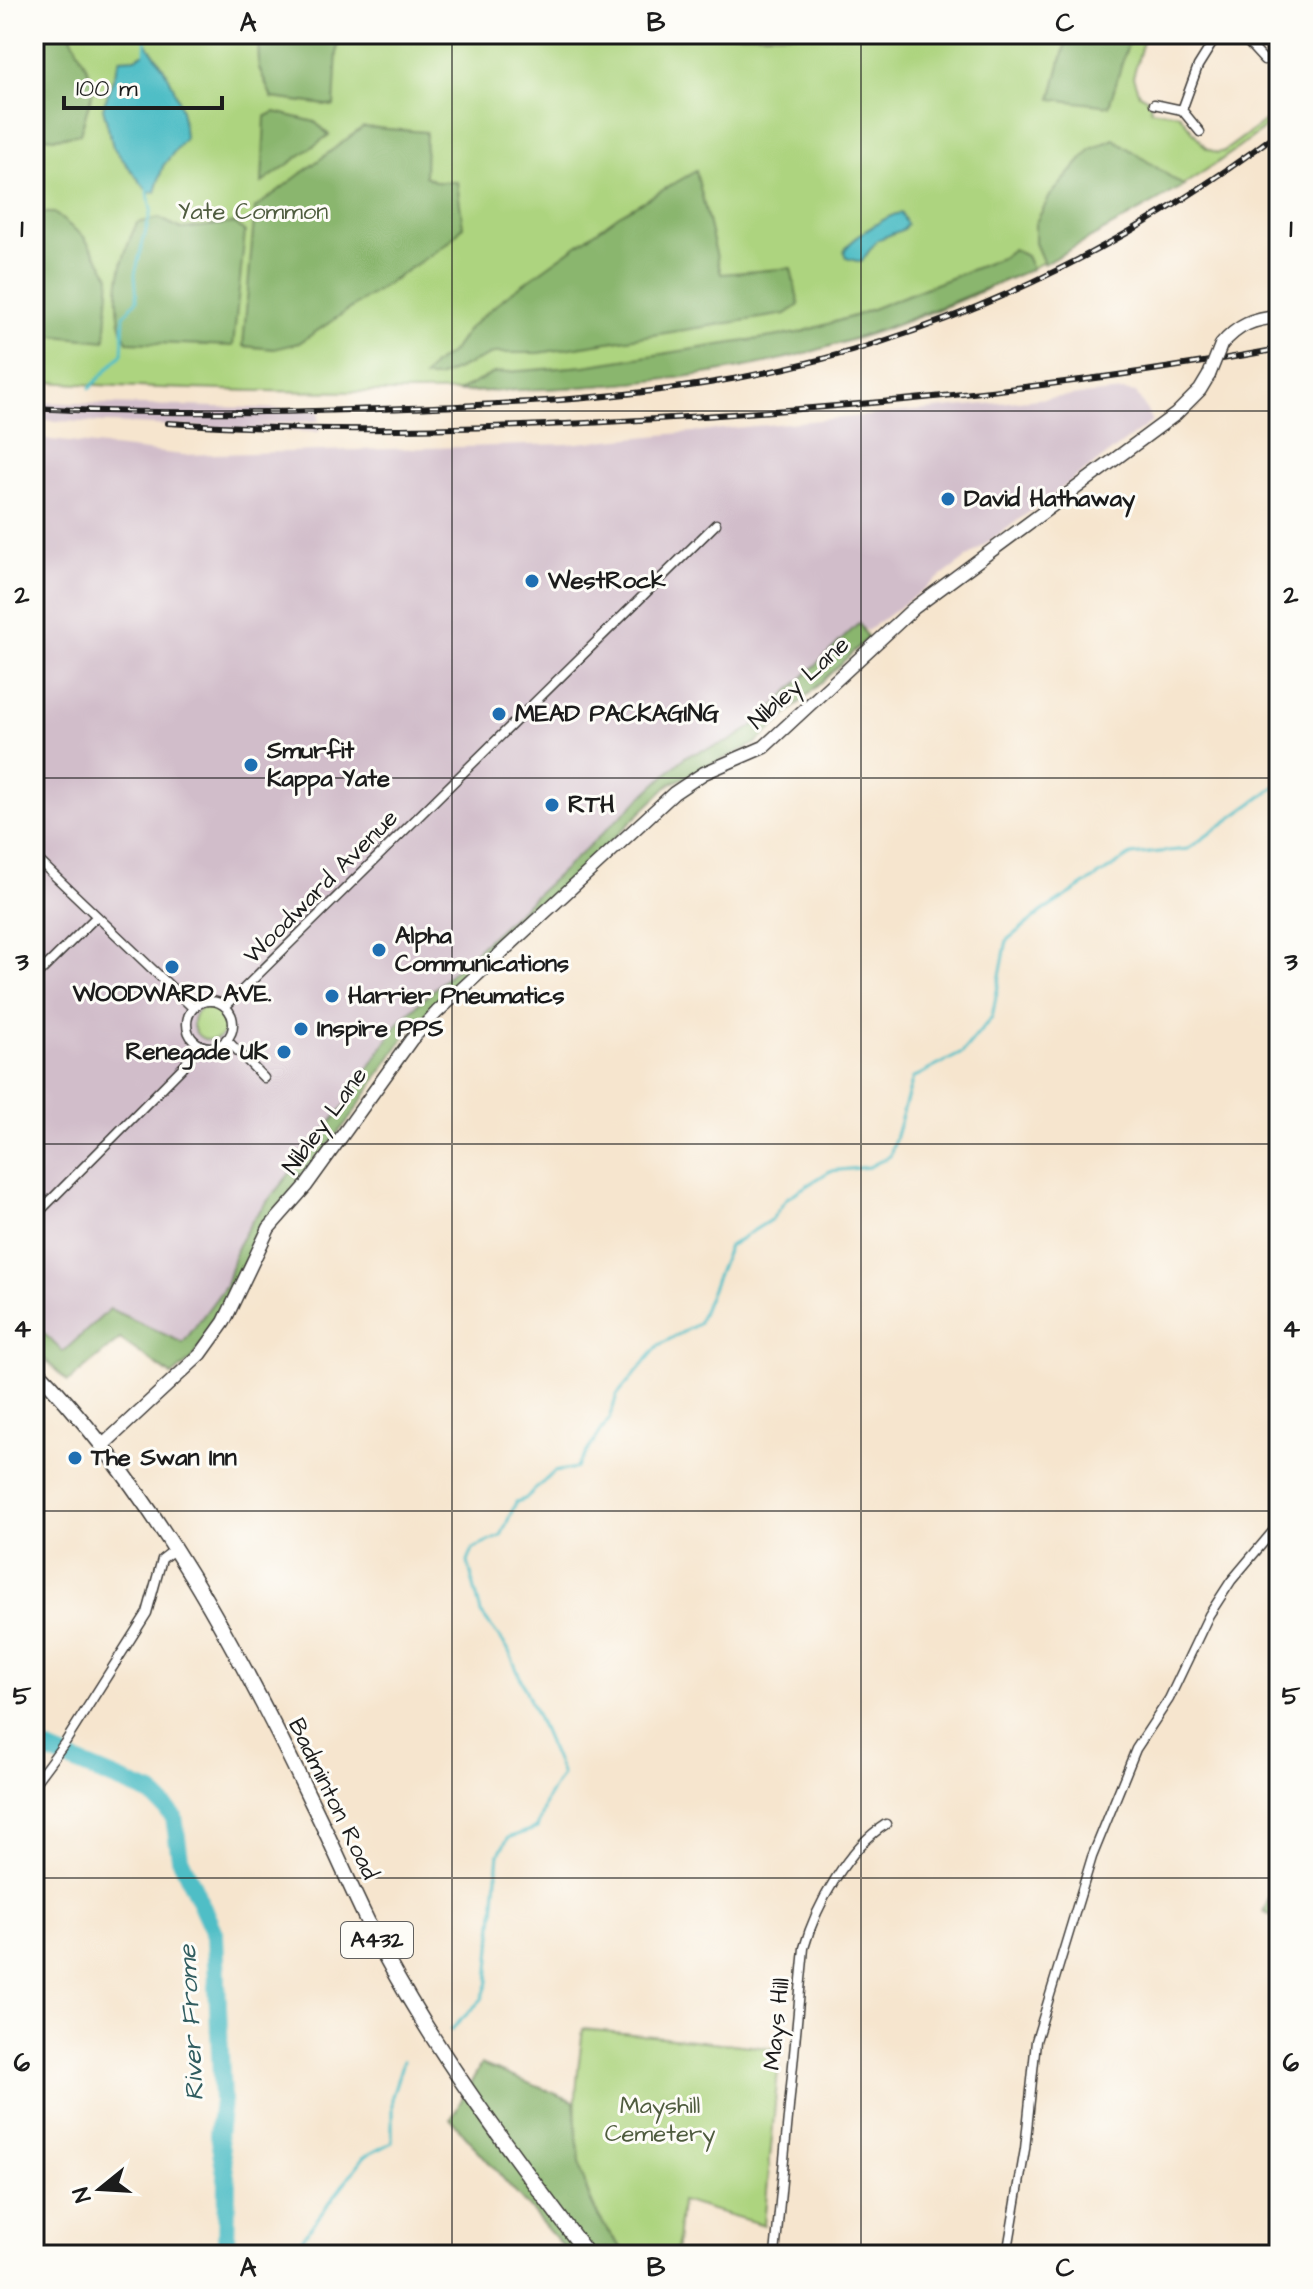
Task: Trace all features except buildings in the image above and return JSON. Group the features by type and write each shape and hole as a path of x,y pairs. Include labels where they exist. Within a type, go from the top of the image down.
{"main road":[{"name":"Badminton Road","path":"34,1367 102,1446 175,1549 207,1601 311,1800 384,1955 469,2097 588,2255"}],"street":[{"path":"1240,34 1264,60"},
{"path":"1182,110 1212,36"},
{"path":"1154,104 1182,110 1200,132"},
{"name":"Nibley Lane","path":"102,1446 201,1354 224,1322 269,1228 306,1186 411,1040 437,1012 674,793 704,773 764,747 914,608 1176,414 1200,390 1221,345 1235,328 1259,318 1279,317"},
{"name":"Woodward Avenue","path":"225,1007 716,524"},
{"path":"34,856 193,1008"},
{"path":"34,978 97,916"},
{"path":"205,1001 225,1007 232,1019 226,1039 210,1047 199,1044 188,1031 187,1023 193,1008 205,1001"},
{"path":"226,1039 264,1078"},
{"path":"34,1217 184,1066 199,1044"},
{"path":"1007,2255 1025,2149 1036,2041 1092,1857 1136,1749 1169,1699 1209,1615 1231,1581 1279,1524"},
{"path":"34,1784 66,1741 147,1613 162,1559 175,1549"},
{"name":"Mays Hill","path":"775,2255 804,1948 811,1925 842,1873 872,1833 886,1824"}],"shaded area":[{"path":"1123,391 1136,393 1153,421 867,631 859,624 752,727 728,742 686,756 399,1022 342,1109 237,1247 226,1285 182,1343 110,1309 63,1352 34,1324 34,438 182,455 567,444"},
{"path":"34,402 319,410 319,421 253,424 319,426 319,432 34,420"}],"green space":[{"name":"Yate Common","path":"34,34 1145,34 1133,77 1139,94 1150,100 1151,110 1179,114 1206,148 1217,153 1224,151 1279,111 1279,116 1216,164 1172,192 1034,267 925,315 851,340 758,364 648,381 480,391 243,391 76,384 34,381"},
{"path":"34,34 70,34 95,84 80,134 56,138 34,136"},
{"path":"258,34 338,34 334,106 272,98 259,68"},
{"path":"1068,34 1131,34 1109,106 1051,99"},
{"path":"275,112 315,122 329,135 262,183 265,117"},
{"path":"363,127 426,132 425,176 436,182 457,182 463,227 448,243 299,343 274,349 243,346 255,208"},
{"path":"1114,139 1184,186 1044,264 1035,243 1035,224 1050,196 1091,149"},
{"path":"696,171 721,274 791,268 799,305 786,314 539,353 494,353 438,378 424,378 433,365 452,352 469,328 505,297 619,215"},
{"path":"34,213 54,213 84,237 110,276 105,341 34,334"},
{"path":"159,218 181,229 235,223 245,232 233,346 127,342 118,298 126,251 137,223"},
{"path":"1013,249 1026,256 1032,269 897,324 814,351 771,362 682,377 547,389 457,392 494,373 584,366 798,333 854,316 1001,258"},
{"path":"34,363 49,372 46,397 34,396"},
{"path":"859,623 868,638 757,743 670,784 526,923 431,1008 404,1037 351,1117 260,1230 223,1310 191,1360 172,1376 120,1339 68,1382 34,1349 34,1324 63,1352 110,1309 183,1343 226,1285 237,1247 253,1219 342,1109 399,1022 686,756 728,742 752,727"},
{"path":"210,1006 222,1011 227,1023 222,1035 210,1040 198,1035 193,1023 198,1011"},
{"path":"1279,1877 1279,1920 1263,1912"},
{"name":"Mayshill Cemetery","path":"583,2029 780,2049 764,2225 681,2201 676,2255 628,2255 607,2230 592,2204 577,2149 576,2090"},
{"path":"481,2064 574,2101 581,2166 591,2202 612,2237 628,2255 570,2255 451,2119"}],"water":[{"path":"145,42 173,87 185,138 163,166 155,192 149,193 113,147 103,108 120,59 135,58 145,53"},
{"path":"901,213 907,224 904,229 877,240 861,262 846,258 844,252 847,247 861,235"}],"waterway":[{"path":"145,53 146,34"},
{"path":"90,388 122,354 124,315 137,300 135,274 151,210 147,187"},
{"path":"451,2030 482,1999 488,1982 499,1853 508,1838 537,1828 546,1800 562,1775 508,1649 481,1613 468,1562 473,1549 501,1536 516,1502 525,1499 554,1472 576,1468 610,1418 617,1395 659,1345 698,1324 729,1246 772,1219 787,1198 830,1171 869,1167 890,1156 913,1078 962,1053 992,1017 1007,940 1043,911 1131,855 1188,849 1279,784"},
{"name":"River Frome","path":"34,1736 42,1748 152,1794 174,1817 180,1858 215,1935 222,2101 218,2135 227,2183 226,2255"},
{"path":"290,2255 364,2157 392,2142 392,2096 403,2061"}],"railway":[{"path":"34,408 221,412 483,405 634,393 786,368 862,348 937,323 1009,293 1080,259 1149,220 1279,132"},
{"path":"168,423 369,429 570,424 704,416 993,391 1279,349"}],"place":[{"name":"David Hathaway","path":"948,499"},
{"name":"WestRock","path":"532,581"},
{"name":"MEAD PACKAGING","path":"499,714"},
{"name":"Smurfit Kappa Yate","path":"251,765"},
{"name":"RTH","path":"552,805"},
{"name":"Alpha Communications","path":"379,950"},
{"name":"WOODWARD AVE.","path":"172,967"},
{"name":"Harrier Pneumatics","path":"332,996"},
{"name":"Inspire PPS","path":"301,1029"},
{"name":"Renegade UK","path":"284,1052"},
{"name":"The Swan Inn","path":"75,1458"}]}
